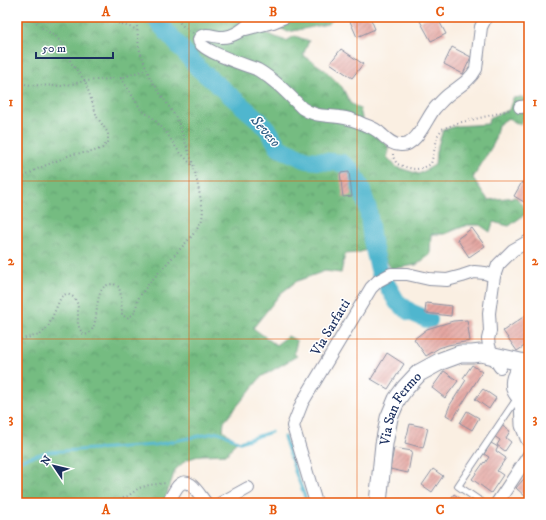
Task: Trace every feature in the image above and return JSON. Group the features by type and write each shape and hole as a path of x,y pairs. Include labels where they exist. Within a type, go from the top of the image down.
{"main road":[{"name":"Via San Fermo","path":"378,503 384,444 390,418 397,399 405,388 419,373 455,355 466,353 499,360"},
{"path":"499,360 529,364"},
{"path":"499,360 505,369 515,378"},
{"path":"525,412 515,388 515,378 519,370 529,364"}],"street":[{"path":"245,29 256,17"},
{"path":"285,17 273,22 245,29 232,36 220,37 205,35 199,39 199,42 220,56 257,69 275,82 306,111 318,115 352,119 367,125 394,144 402,146 412,141 434,109 448,95 474,74 481,27 486,17"},
{"path":"499,360 490,331 489,313 494,276 498,265 513,250 529,241"},
{"name":"Via Sarfatti","path":"316,503 292,426 302,403 371,288 378,281 391,274 407,274 429,279 447,280 474,272 494,276"},
{"path":"497,503 529,455"},
{"path":"168,503 177,487 182,482 191,484 206,503"},
{"path":"221,503 248,488"}],"lane":[{"path":"483,503 458,486 525,412"}],"path":[{"path":"17,181 37,169 73,154 92,152 102,148 108,142 108,133 97,117 85,81 72,64 62,43 55,36 39,26 32,17"},
{"path":"108,17 117,23 137,29"},
{"path":"17,340 40,334 48,327 61,297 66,294 72,295 76,299 79,308 78,325 84,335 89,335 94,324 99,296 103,288 109,284 114,284 120,287 122,315 127,318 134,314 139,297 150,282 192,236 202,220 203,210 194,167 176,119 150,78 139,48 136,17"},
{"path":"174,17 188,30 201,37"},
{"path":"17,83 62,86 85,81 121,78 147,69"},
{"path":"121,78 142,111 152,116 166,132 177,149 194,167"},
{"path":"394,144 392,157 397,164 414,170 423,169 431,164 438,135 442,129 458,123 525,107"},
{"path":"112,503 128,496 139,488 149,485 182,482"}],"green space":[{"path":"17,17 267,17 259,22 265,33 286,41 295,36 309,41 303,55 325,70 342,87 350,103 360,109 363,123 389,147 387,157 396,167 419,174 435,165 436,152 443,130 457,126 488,124 489,118 509,110 513,98 522,97 529,100 529,107 520,125 508,118 498,125 494,143 473,178 488,200 516,197 528,212 509,226 493,222 490,232 480,225 467,225 445,234 431,234 430,255 416,265 391,269 379,246 357,253 345,254 341,273 325,271 297,281 281,293 253,328 276,345 288,336 297,341 294,353 297,356 261,377 224,422 223,430 236,441 227,454 201,455 186,460 175,470 164,503 17,503"},
{"path":"283,17 336,17 328,24 288,32 278,27 279,20"}],"building":[{"path":"353,17 370,17 375,29 357,37 349,19"},
{"path":"428,17 437,17 446,34 431,41 420,21"},
{"path":"452,47 471,57 463,74 444,64"},
{"path":"341,49 363,64 352,78 330,63"},
{"path":"349,172 352,196 343,197 340,173"},
{"path":"522,182 529,186 529,205 514,196"},
{"path":"472,228 485,246 469,257 457,239"},
{"path":"426,303 452,306 451,316 425,313"},
{"path":"529,313 529,343 517,351 503,331"},
{"path":"467,320 470,341 439,348 426,356 414,339 427,329 453,321"},
{"path":"387,353 404,364 388,389 371,379"},
{"path":"472,365 482,372 453,419 446,415 450,405 466,380 463,378"},
{"path":"444,371 458,381 445,398 432,388"},
{"path":"483,389 496,398 489,409 475,399"},
{"path":"467,411 479,418 472,430 460,423"},
{"path":"410,424 428,428 423,448 405,443"},
{"path":"501,425 510,431 506,438 511,442 505,451 497,445 500,440 494,436"},
{"path":"491,443 498,447 496,451 506,458 497,471 503,475 491,493 472,479 489,457 484,454"},
{"path":"394,448 412,451 408,473 390,469"},
{"path":"433,469 443,476 432,492 422,485"},
{"path":"529,473 529,493 526,497 516,488"},
{"path":"454,494 467,503 448,503"}],"waterway":[{"name":"Seveso","path":"154,17 199,69 260,121 269,131 279,148 307,160 342,163 350,169 360,185 368,209 372,241 380,273"},
{"name":"Seveso","path":"387,285 397,302 410,312 429,320"},
{"path":"17,461 47,452 155,445 219,432 240,442 271,432"},
{"path":"284,437 307,502"}]}
